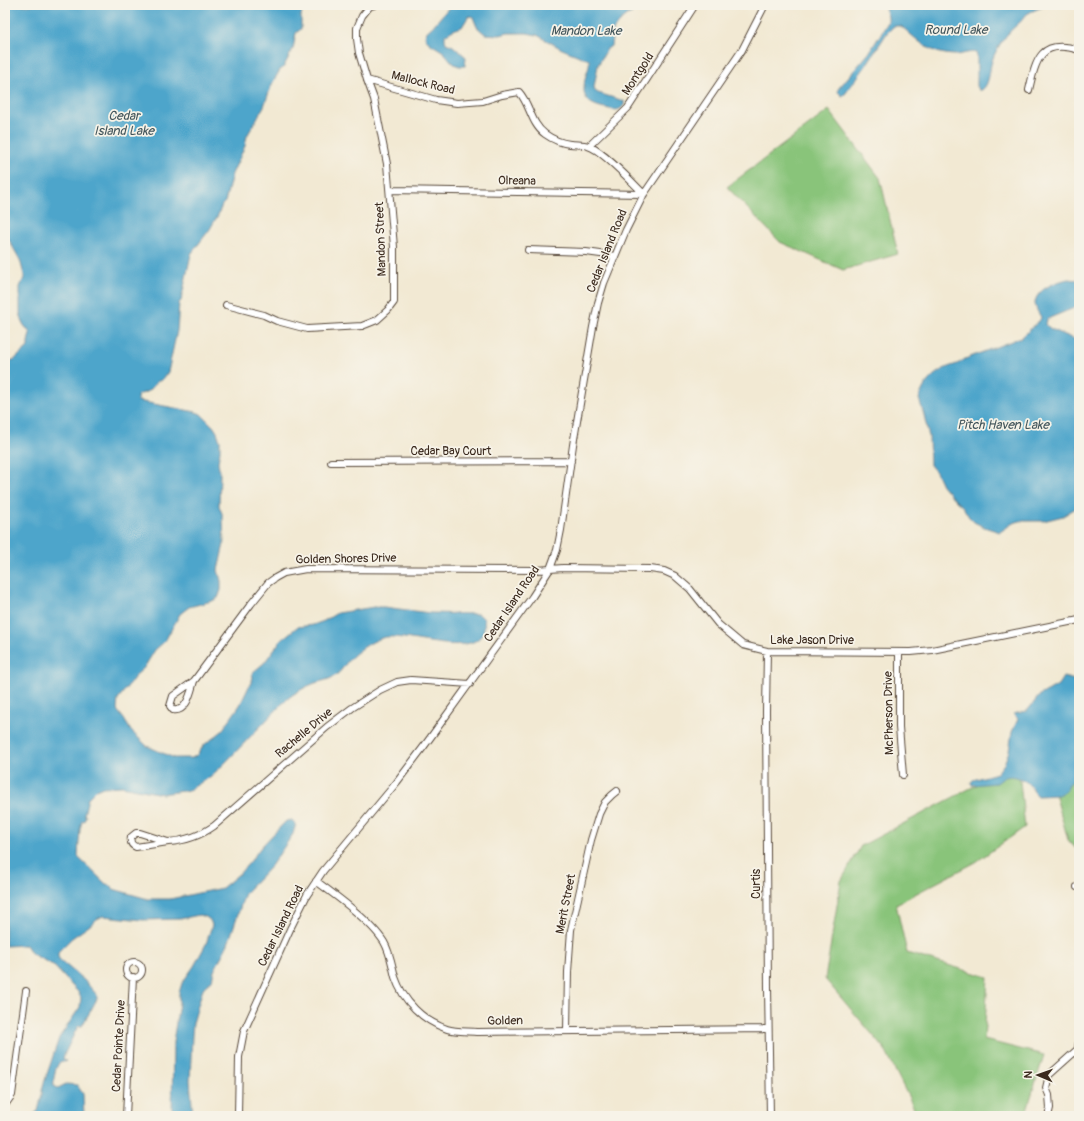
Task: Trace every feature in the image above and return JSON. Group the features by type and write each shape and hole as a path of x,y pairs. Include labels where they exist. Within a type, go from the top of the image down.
{"street":[{"name":"Mandon Street","path":"226,306 264,315 277,321 307,329 362,326 377,320 394,302 394,247 387,164 374,99 359,53 357,28 362,16 370,6 374,5"},
{"name":"Montgold","path":"589,146 628,108 695,5"},
{"name":"Cedar Island Road","path":"238,1116 239,1065 244,1030 296,916 316,881 411,765 532,597 550,569 559,542 596,310 602,290 615,256 644,194 742,50 765,5"},
{"path":"1029,90 1038,60 1046,51 1056,46 1079,50"},
{"name":"Mallock Road","path":"367,80 436,100 457,103 483,101 502,94 519,92 524,98 535,122 543,133 568,144 589,146 605,157 644,194"},
{"name":"Olreana","path":"390,190 644,194"},
{"path":"528,250 586,252 615,256"},
{"name":"Cedar Bay Court","path":"331,462 571,461"},
{"name":"Lake Jason Drive","path":"550,569 637,568 664,571 675,576 690,589 718,624 743,645 767,651 899,652 932,650 1079,620"},
{"name":"Golden Shores Drive","path":"194,681 172,697 170,706 173,710 179,710 184,706 194,681 263,589 275,578 288,572 306,569 550,569"},
{"name":"Curtis","path":"767,651 768,1029 770,1116"},
{"name":"McPherson Drive","path":"899,652 899,727 903,775"},
{"name":"Rachelle Drive","path":"168,842 138,833 132,835 131,839 132,845 138,848 182,840 196,836 214,826 336,720 368,697 385,687 397,682 411,680 470,684"},
{"name":"Merit Street","path":"567,1031 568,972 571,930 591,840 599,814 605,802 617,791"},
{"name":"Golden","path":"316,881 368,923 384,942 391,958 401,991 409,1003 426,1020 448,1029 478,1032 768,1029"},
{"name":"Cedar Pointe Drive","path":"126,1116 134,978"},
{"path":"5,1105 12,1095 26,991"},
{"path":"1048,1116 1050,1108 1049,1094 1046,1088 1049,1075 1078,1048 1079,1041"}],"green space":[{"path":"829,110 880,178 898,254 843,270 780,242 727,187"},
{"path":"1079,758 1079,852 1068,840 1053,786"},
{"path":"1018,763 1025,827 976,862 896,904 907,953 988,977 984,1040 1044,1055 1025,1116 918,1116 884,1048 825,979 841,881 861,846"}],"water":[{"name":"Cedar Island Lake","path":"5,5 305,5 301,15 301,29 296,33 293,49 283,68 280,70 272,84 264,106 247,136 245,146 232,174 225,202 210,229 191,254 181,301 179,303 177,331 168,372 162,380 158,381 149,391 138,395 137,397 138,401 201,414 217,432 220,441 218,462 220,475 219,506 223,516 224,544 218,570 221,581 221,590 218,598 189,607 180,614 165,641 155,650 144,668 137,674 118,699 117,710 131,731 147,746 174,758 192,758 197,755 204,745 221,732 240,705 253,678 252,673 264,663 281,640 297,627 313,625 324,621 337,613 374,607 384,607 430,613 479,614 484,619 482,634 474,642 444,644 393,637 382,638 368,644 352,657 335,676 307,686 289,697 223,765 211,776 189,790 162,794 122,786 103,787 96,790 88,798 84,815 86,816 84,821 82,821 80,829 79,858 113,889 148,899 170,899 222,888 240,873 261,847 286,821 292,820 296,824 293,834 271,866 245,893 228,944 214,971 212,980 204,987 201,995 193,1023 192,1036 190,1081 193,1116 172,1116 173,1042 179,1003 179,993 182,983 194,966 206,944 212,925 210,920 199,915 180,919 143,920 103,916 72,938 58,952 58,957 60,960 84,980 97,995 97,999 82,1026 77,1028 64,1055 63,1059 66,1061 61,1061 59,1063 54,1076 54,1086 58,1088 66,1084 77,1085 83,1094 84,1116 31,1116 38,1111 42,1089 59,1038 80,1007 81,998 78,992 53,965 32,954 26,945 5,946 5,363 15,359 28,347 30,333 23,324 20,313 20,287 24,275 20,260 5,233"},
{"name":"Mandon Lake","path":"451,5 632,5 632,13 626,15 613,30 611,46 607,49 598,65 594,87 595,91 598,93 624,101 623,107 618,110 614,110 596,105 587,100 584,90 584,83 589,66 589,60 562,49 537,35 527,33 508,33 500,35 485,34 477,27 473,17 471,16 468,17 462,27 445,35 446,43 453,46 466,57 465,66 454,64 445,53 425,38 427,31"},
{"name":"Round Lake","path":"884,5 1047,5 1027,14 1003,40 994,55 987,84 982,90 979,90 977,86 976,53 971,52 955,55 938,52 919,42 901,26 894,26 887,33 865,67 842,96 838,92 838,89 869,53 888,22"},
{"name":"Pitch Haven Lake","path":"1068,279 1079,280 1079,306 1047,319 1046,325 1051,329 1079,341 1079,506 1063,516 1043,521 1020,521 1013,523 1000,532 974,522 963,507 942,485 936,472 930,465 929,437 919,399 926,384 938,372 965,359 1022,337 1040,320 1041,317 1035,302 1040,293 1048,286"},
{"path":"1063,677 1079,681 1079,776 1069,784 1066,791 1059,795 1038,796 1028,783 1013,776 1005,777 997,783 972,785 971,782 973,780 997,773 1004,764 1009,751 1012,732 1018,719 1013,714 1027,711 1040,695 1058,685"}]}
